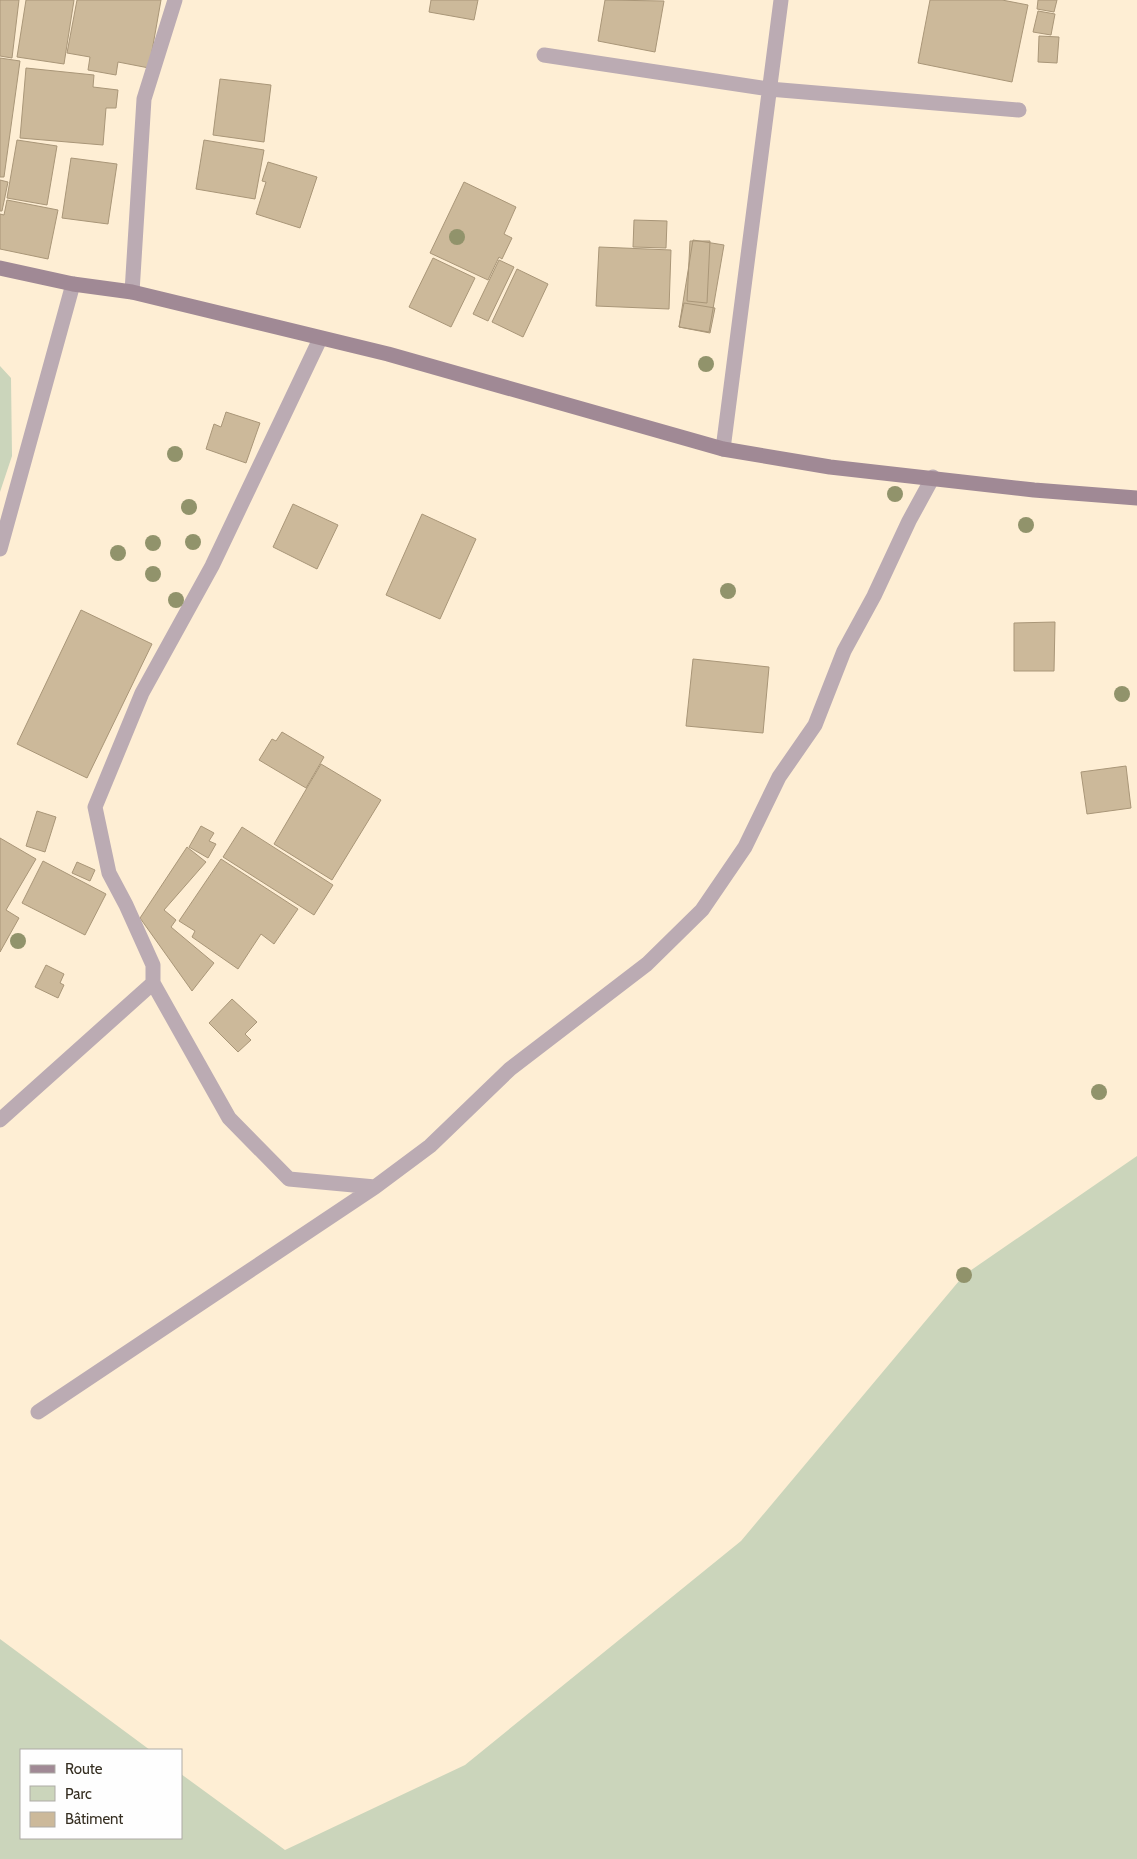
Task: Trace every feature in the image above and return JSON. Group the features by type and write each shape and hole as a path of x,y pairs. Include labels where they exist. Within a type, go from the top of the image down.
{"main road":[{"path":"0,268 73,284 132,292 388,354 723,448 830,467 1034,490 1137,498"}],"street":[{"path":"132,292 144,99 175,0"},
{"path":"723,448 781,0"},
{"path":"544,55 769,89 1019,110"},
{"path":"0,549 73,284"},
{"path":"320,339 212,566 142,693 94,807 109,873 126,905 153,965 153,982 229,1118 289,1179 375,1187"},
{"path":"38,1412 375,1187 430,1146 510,1069 647,964 702,910 745,847 779,778 815,725 844,651 874,596 932,477"},
{"path":"0,1120 153,982"}],"green space":[{"path":"0,366 11,378 12,456 0,492"},
{"path":"1137,1156 1137,1859 0,1859 0,1639 149,1749 20,1749 20,1839 182,1839 182,1775 285,1850 465,1765 741,1541 964,1275"}],"building":[{"path":"0,0 19,0 12,58 0,56"},
{"path":"26,0 74,0 64,64 17,57"},
{"path":"77,0 161,0 149,68 118,62 116,75 88,70 90,57 67,53"},
{"path":"431,0 478,0 474,20 429,12"},
{"path":"605,0 664,1 655,52 598,41"},
{"path":"930,0 1002,0 1028,5 1012,82 918,63"},
{"path":"1038,0 1057,0 1054,12 1037,9"},
{"path":"1038,11 1055,14 1051,35 1033,32"},
{"path":"1039,36 1059,37 1057,63 1038,62"},
{"path":"0,58 20,61 4,177 0,177"},
{"path":"26,68 94,75 93,87 118,90 116,108 106,108 103,145 20,138"},
{"path":"220,79 271,85 264,142 213,135"},
{"path":"17,140 57,146 47,205 7,198"},
{"path":"204,140 264,150 255,199 196,189"},
{"path":"71,158 117,164 108,224 62,218"},
{"path":"268,162 317,177 300,228 256,214 266,182 262,181"},
{"path":"0,180 8,182 2,211 0,211"},
{"path":"464,182 516,207 504,234 512,238 502,259 499,257 488,280 430,253"},
{"path":"7,200 58,210 48,259 0,249 0,214 4,215"},
{"path":"634,220 667,221 666,248 633,247"},
{"path":"693,240 724,245 709,332 679,327"},
{"path":"690,241 710,241 707,303 687,301"},
{"path":"599,247 671,250 669,309 596,306"},
{"path":"433,258 475,278 451,327 409,307"},
{"path":"499,260 514,267 488,321 473,314"},
{"path":"517,269 548,284 523,337 492,322"},
{"path":"684,303 715,308 710,333 679,327"},
{"path":"226,412 260,423 246,463 206,449 214,424 221,427"},
{"path":"293,504 338,525 317,569 273,547"},
{"path":"422,514 476,539 440,619 386,595"},
{"path":"81,610 152,644 87,778 17,744"},
{"path":"1055,622 1054,671 1014,671 1014,623"},
{"path":"693,659 769,667 763,733 686,726"},
{"path":"282,732 324,757 306,788 259,760 272,739 276,741"},
{"path":"321,764 381,800 332,880 274,844"},
{"path":"1126,766 1131,808 1087,814 1081,772"},
{"path":"37,811 56,817 45,852 26,846"},
{"path":"201,826 214,833 209,841 216,844 208,858 189,847"},
{"path":"242,827 333,885 314,915 223,857"},
{"path":"0,838 36,859 6,910 19,918 0,952"},
{"path":"187,847 206,862 164,910 176,920 171,927 214,963 192,991 140,918"},
{"path":"221,859 298,909 274,944 261,934 238,969 192,937 195,931 179,921"},
{"path":"43,861 106,894 85,935 22,903"},
{"path":"77,862 95,870 90,881 72,873"},
{"path":"46,965 64,974 60,983 64,985 58,998 35,987"},
{"path":"232,999 257,1022 245,1034 251,1040 238,1052 209,1023"}]}
